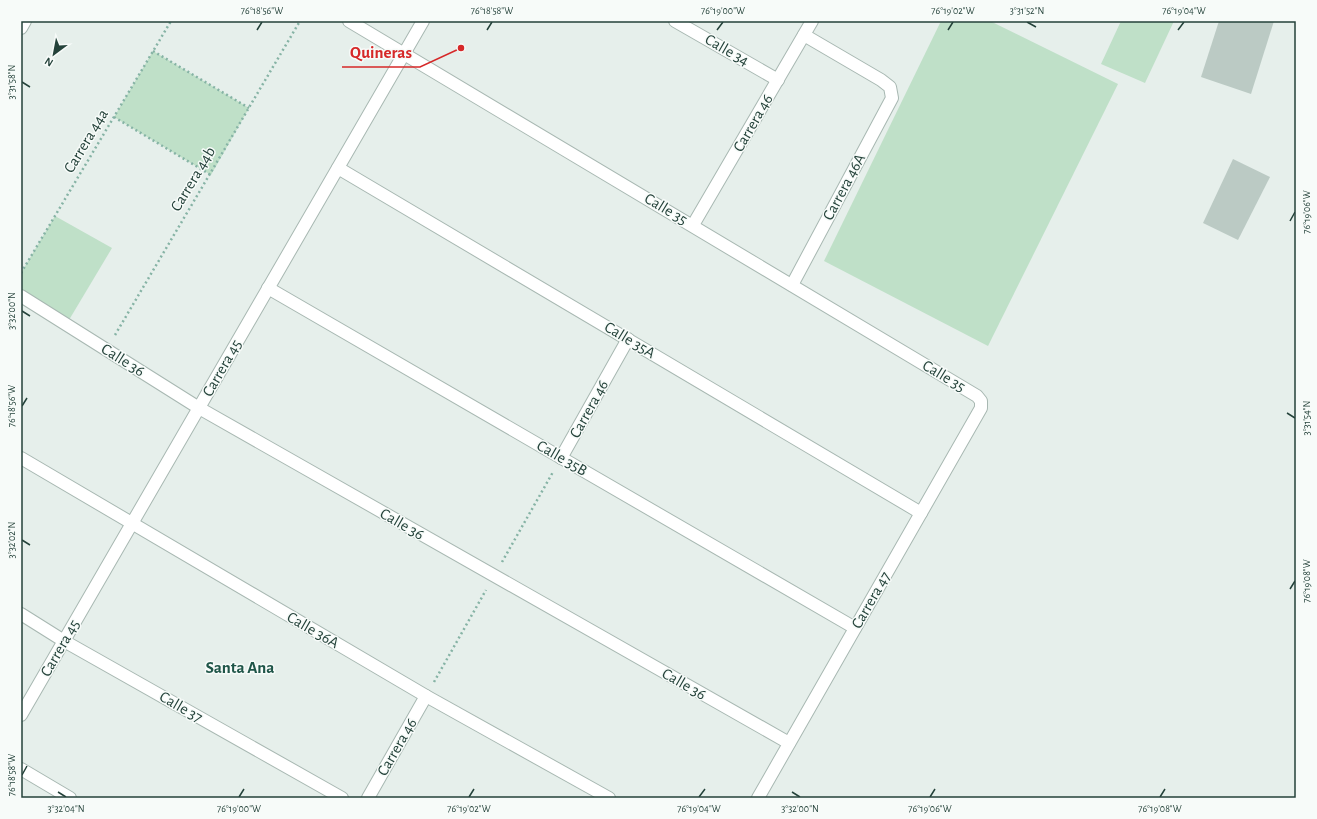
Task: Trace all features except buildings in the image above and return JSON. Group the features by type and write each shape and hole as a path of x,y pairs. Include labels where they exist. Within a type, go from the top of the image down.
{"street":[{"path":"21,28 25,21"},
{"name":"Calle 35","path":"349,21 693,225 977,396 981,401"},
{"name":"Carrera 45","path":"21,715 423,21"},
{"name":"Calle 34","path":"675,21 778,80"},
{"name":"Carrera 46","path":"693,225 812,21"},
{"name":"Carrera 46A","path":"792,285 892,98 890,87 881,80 804,36"},
{"name":"Calle 35A","path":"338,168 921,513"},
{"name":"Calle 35B","path":"268,288 855,628"},
{"name":"Calle 36","path":"21,296 199,408 789,743"},
{"name":"Carrera 46","path":"561,458 628,339"},
{"name":"Carrera 47","path":"758,798 981,408 981,401"},
{"name":"Calle 36A","path":"21,458 426,696 608,798"},
{"name":"Calle 37","path":"21,614 64,641 342,798"},
{"name":"Carrera 46","path":"368,798 426,696"},
{"path":"21,769 70,798"}],"path":[{"name":"Carrera 44a","path":"21,273 171,21"},
{"name":"Carrera 44b","path":"107,349 152,271 211,175 300,21"},
{"path":"153,52 249,108"},
{"path":"114,117 211,175"}],"green space":[{"path":"941,21 990,21 1118,84 988,346 824,261"},
{"path":"1121,21 1174,21 1145,83 1101,64"},
{"path":"153,51 249,108 211,175 114,117"},
{"path":"55,216 112,248 66,325 21,296 21,273"}],"place":[{"name":"Quineras","path":"461,48"}],"district":[{"name":"Santa Ana","path":"240,667"}]}
